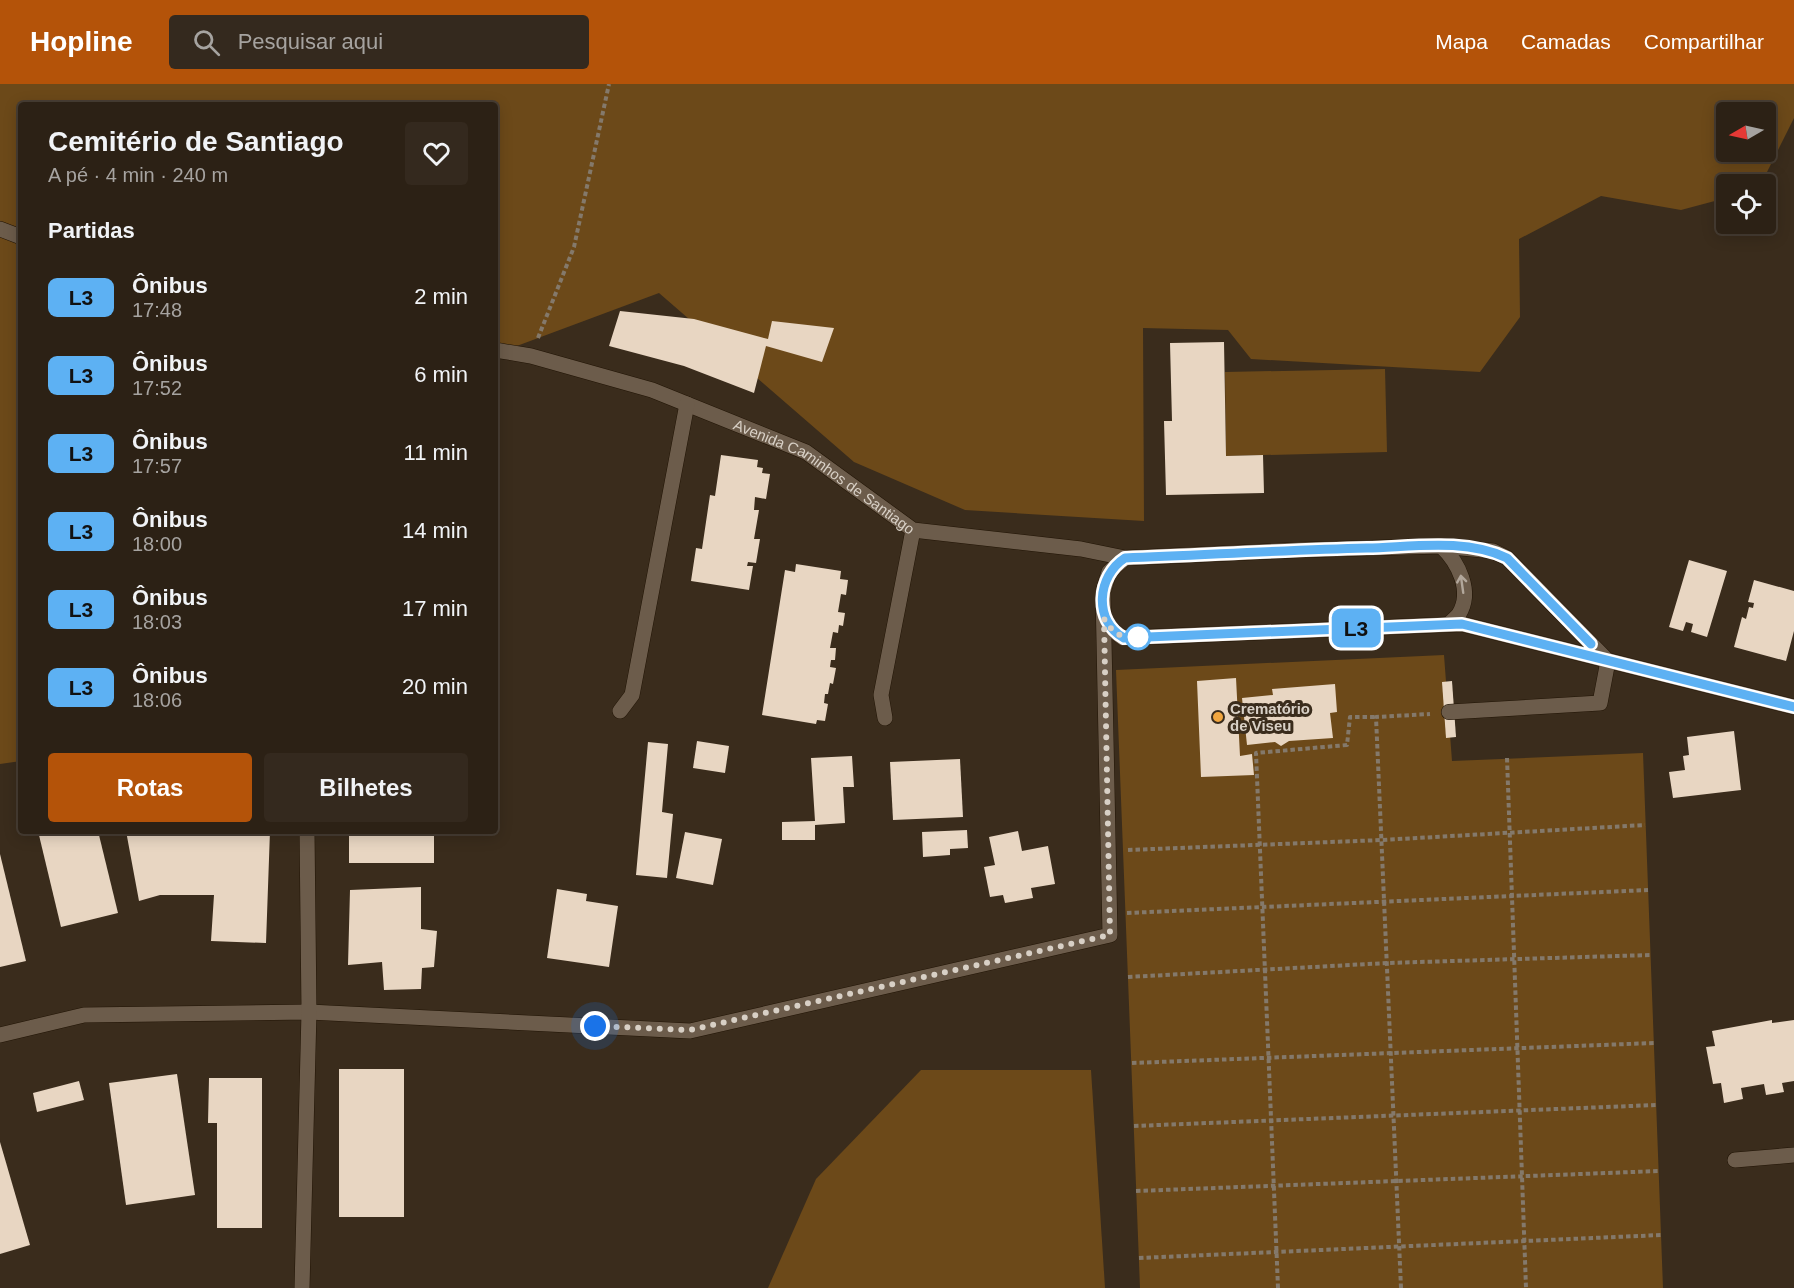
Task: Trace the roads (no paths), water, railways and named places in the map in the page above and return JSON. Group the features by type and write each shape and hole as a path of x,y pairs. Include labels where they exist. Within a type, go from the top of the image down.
{"street":[{"path":"0,230 18,236"},
{"name":"Avenida Caminhos de Santiago","path":"498,350 531,356 652,390 806,452 913,530 1081,549 1125,558 1441,546 1493,551 1507,558 1608,661"},
{"path":"620,711 632,695 687,404"},
{"path":"885,718 881,695 913,530"},
{"path":"1441,546 1452,556 1459,567 1463,583 1464,599 1459,613 1449,624"},
{"path":"0,1035 84,1015 309,1012 690,1030 1110,935 1103,592 1109,572 1125,558"},
{"path":"1104,619 1110,628 1124,638 1462,624 1794,707"},
{"path":"1449,712 1600,703 1608,661"},
{"path":"302,1288 309,1012 307,834"},
{"path":"1735,1160 1794,1155"}],"place":[{"name":"Crematório de Viseu","path":"1218,717"}]}
